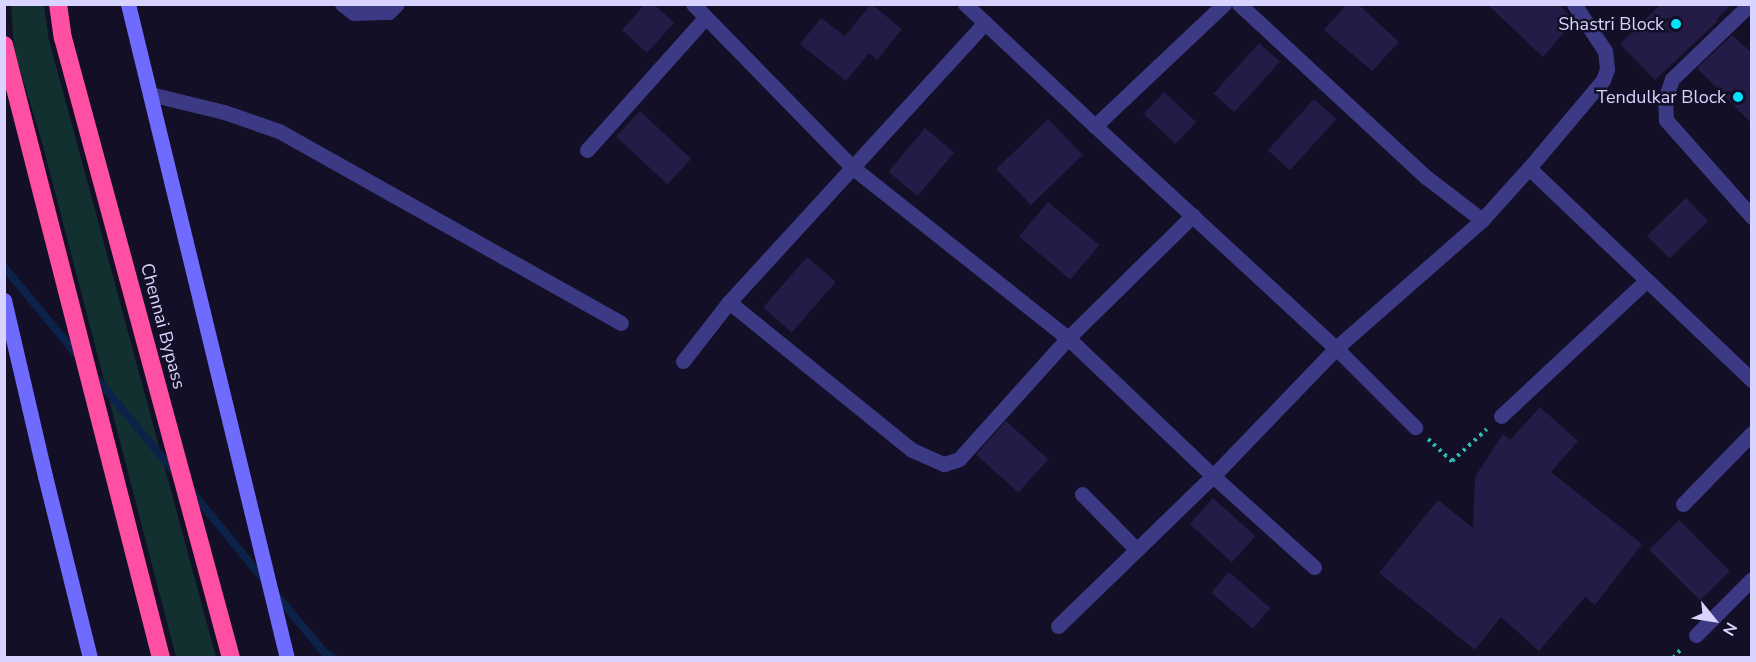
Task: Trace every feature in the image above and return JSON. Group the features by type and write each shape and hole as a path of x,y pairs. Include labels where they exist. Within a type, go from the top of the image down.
{"highway":[{"name":"Chennai Bypass","path":"58,4 63,38 231,656"},
{"path":"6,52 161,657"}],"street":[{"path":"128,4 287,657"},
{"path":"342,4 354,13 389,12 397,4"},
{"path":"693,4 852,167 1068,338 1213,476 1314,567"},
{"path":"965,4 1336,348 1414,427"},
{"path":"1095,126 1224,4"},
{"path":"1239,4 1426,177 1482,220"},
{"path":"1058,626 1213,476 1336,348 1482,220 1603,80 1607,69 1605,51 1574,4"},
{"path":"1750,4 1672,79 1665,99 1666,120 1752,217"},
{"path":"587,150 706,17"},
{"path":"683,361 729,302 985,23"},
{"path":"150,94 224,112 279,131 621,323"},
{"path":"1529,168 1752,380"},
{"path":"729,302 912,450 944,464 959,459 1068,338 1193,215"},
{"path":"1501,416 1646,280"},
{"path":"4,300 90,657"},
{"path":"1683,504 1752,433"},
{"path":"1082,494 1136,549"},
{"path":"1696,635 1752,579"}],"path":[{"path":"1414,427 1452,461 1501,416"}],"green space":[{"path":"11,5 44,5 49,40 216,657 176,657 42,142 14,50"}],"building":[{"path":"645,4 654,4 674,23 647,53 622,30"},
{"path":"871,4 902,29 877,60 869,53 846,81 800,44 821,18 845,36"},
{"path":"1347,4 1358,4 1399,42 1372,71 1324,30"},
{"path":"1487,4 1559,4 1574,21 1543,57"},
{"name":"Shastri Block","path":"1661,4 1732,4 1716,20 1718,21 1655,80 1620,44"},
{"name":"Tendulkar Block","path":"1732,35 1752,53 1752,124 1697,68"},
{"path":"1259,43 1280,62 1234,112 1213,94"},
{"path":"1164,92 1196,122 1176,144 1144,114"},
{"path":"1314,99 1336,119 1290,170 1268,150"},
{"path":"640,111 691,159 667,184 616,137"},
{"path":"1048,119 1083,155 1031,205 996,169"},
{"path":"925,128 954,152 917,196 888,172"},
{"path":"1686,198 1708,221 1669,259 1647,236"},
{"path":"1048,202 1099,245 1070,280 1019,236"},
{"path":"807,257 836,282 792,332 763,308"},
{"path":"1540,407 1578,441 1551,472 1642,544 1595,605 1585,597 1539,651 1501,617 1475,650 1379,573 1438,500 1473,528 1475,477 1503,434 1510,440"},
{"path":"1006,421 1048,459 1018,493 976,454"},
{"path":"1213,498 1255,536 1232,562 1190,524"},
{"path":"1679,520 1730,571 1700,601 1649,550"},
{"path":"1229,572 1271,608 1253,628 1211,592"}],"waterway":[{"path":"4,267 79,357"},
{"path":"93,374 177,475"},
{"path":"191,491 265,581"},
{"path":"273,591 324,652 333,658"}],"place":[{"name":"Shastri Block","path":"1676,24"},
{"name":"Tendulkar Block","path":"1738,97"}]}
